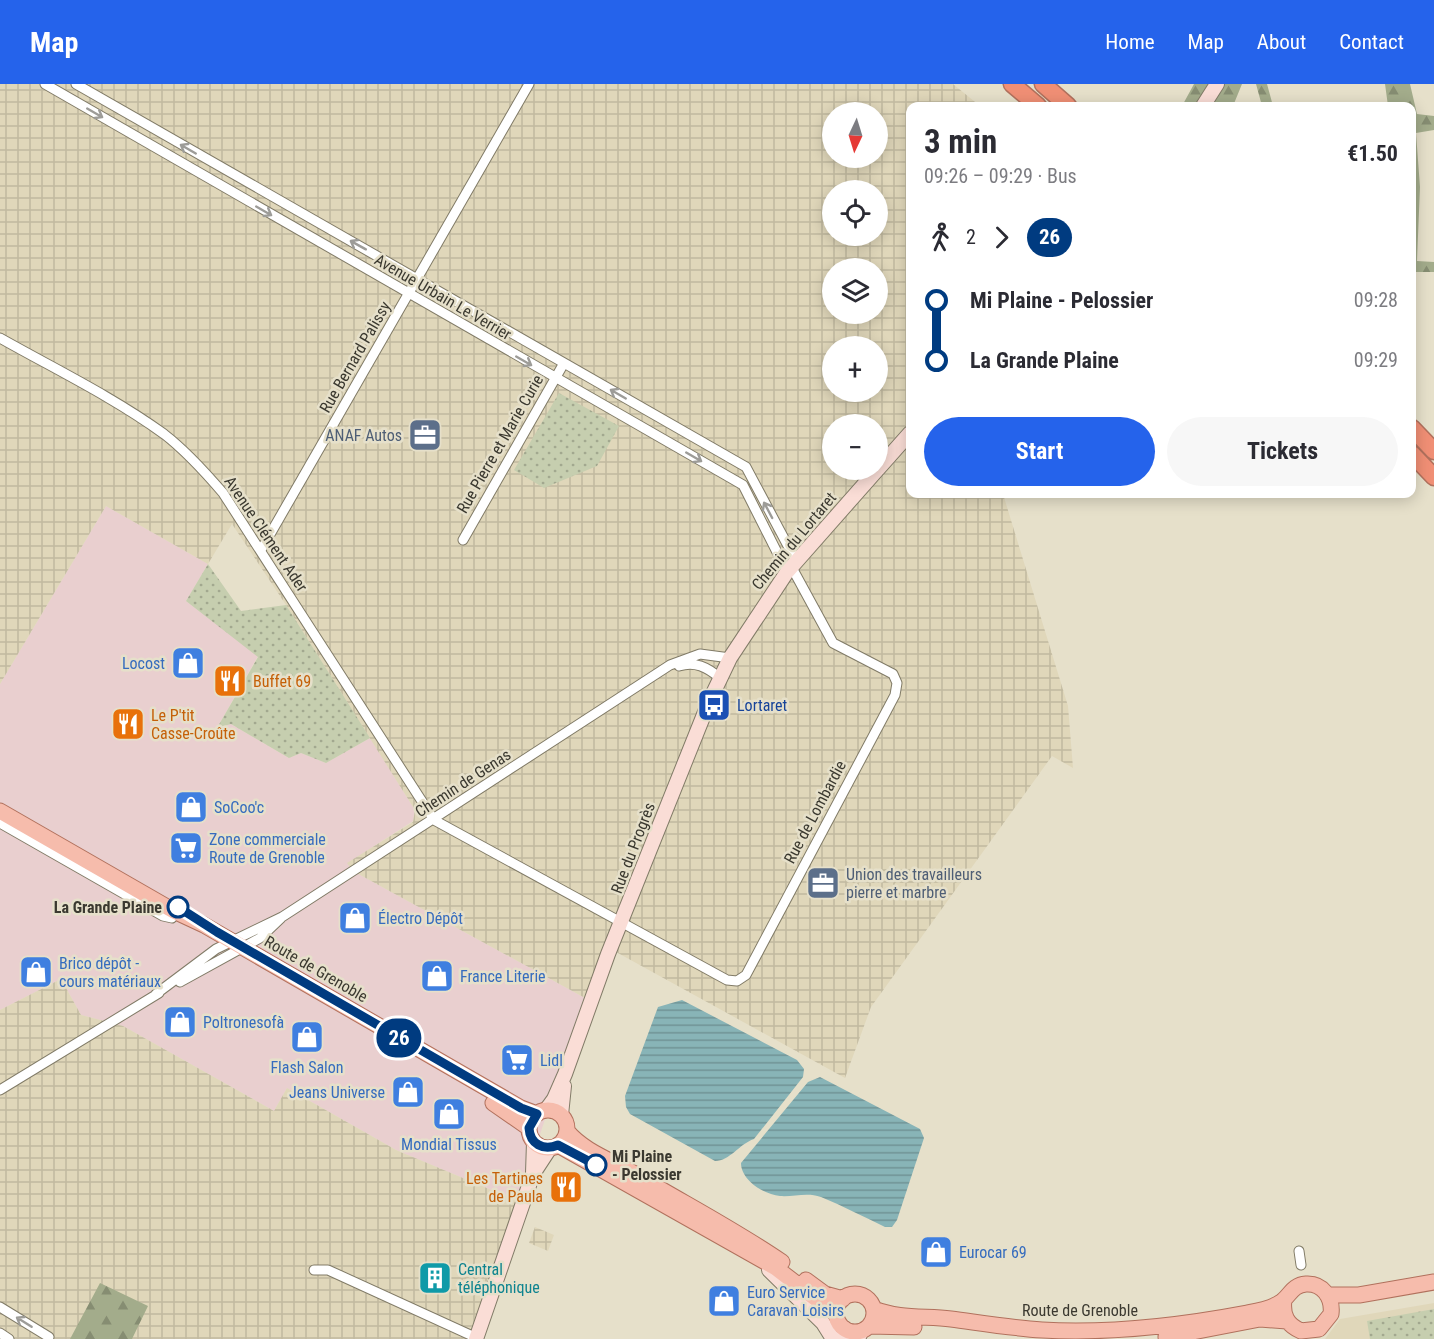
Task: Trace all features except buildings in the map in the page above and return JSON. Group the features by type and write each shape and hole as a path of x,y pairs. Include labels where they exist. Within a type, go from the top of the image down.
{"highway":[{"path":"1012,84 1033,102"},
{"path":"1043,84 1063,102"},
{"path":"1416,432 1434,451"},
{"path":"1416,458 1434,477"}],"main road":[{"path":"1206,102 1217,84"},
{"name":"Chemin du Lortaret","path":"888,457 906,437"},
{"name":"Chemin du Lortaret","path":"742,638 791,566 867,480"},
{"name":"Rue du Progrès","path":"541,1112 554,1099 565,1074 621,922 720,678 742,638"},
{"name":"Route de Grenoble","path":"0,811 174,911 204,925 233,947 482,1096 531,1135 554,1147"},
{"name":"Route de Grenoble","path":"0,817 161,909 172,918 233,947 521,1108 561,1115"},
{"name":"Rue du Progrès","path":"561,1115 565,1074"},
{"path":"533,1174 531,1135 541,1112"},
{"path":"561,1115 567,1131 576,1141 772,1255 825,1294 843,1299 858,1294 868,1300 874,1309 863,1332 852,1332 840,1336"},
{"path":"476,1339 533,1174 567,1131"},
{"path":"554,1147 574,1152 776,1268 836,1314"},
{"path":"756,1258 840,1336"},
{"path":"1328,1295 1330,1314 1319,1334 1303,1335 1287,1321 1283,1307 1284,1300 1295,1287 1307,1284 1318,1287 1328,1295 1359,1295 1434,1282"},
{"path":"1330,1314 1343,1308 1434,1291"},
{"path":"840,1336 836,1314 843,1299"},
{"name":"Route de Grenoble","path":"874,1309 905,1317 936,1318 1040,1330 1113,1331 1212,1319 1260,1310 1284,1300"},
{"name":"Route de Grenoble","path":"1139,1339 1213,1330 1260,1319 1287,1321"},
{"name":"Route de Grenoble","path":"863,1332 935,1327 1040,1339"}],"street":[{"name":"Avenue Urbain Le Verrier","path":"45,84 742,485 791,566"},
{"name":"Avenue Urbain Le Verrier","path":"76,84 746,467 791,566"},
{"name":"Rue Bernard Palissy","path":"261,550 528,84"},
{"name":"Avenue Clément Ader","path":"0,338 121,407 165,435 200,466 223,493 261,550 434,820"},
{"name":"Rue Pierre et Marie Curie","path":"463,540 564,363"},
{"name":"Rue de Lombardie","path":"621,922 727,980 737,981 746,975 895,694 897,683 892,674 833,643 791,566"},
{"name":"Chemin de Genas","path":"0,1090 233,947 260,938 282,917 660,674 670,665 692,656 709,653 730,658"},
{"name":"Chemin de Genas","path":"660,674 688,664 705,667 720,678"},
{"name":"Route de Grenoble","path":"0,805 177,906 204,925"},
{"path":"434,820 621,922"},
{"name":"Route de Grenoble","path":"0,823 163,916 172,918"},
{"path":"1299,1251 1301,1265"},
{"path":"314,1270 328,1270 476,1339"},
{"path":"0,1307 49,1338"},
{"path":"0,1333 9,1339"}],"shaded area":[{"path":"0,84 953,84 975,102 906,102 906,498 1004,498 1068,706 1073,768 1052,756 871,1007 845,1078 607,947 585,998 353,871 347,863 413,822 415,810 286,605 232,524 208,564 106,506 0,684"},
{"name":"Zone commerciale Route de Grenoble","path":"106,506 208,564 186,601 258,656 217,728 231,724 289,758 301,753 326,763 370,738 415,810 413,821 348,863 353,871 585,998 518,1201 396,1150 287,1088 274,1111 123,1026 81,1015 61,979 0,1010 0,684"},
{"path":"61,979 81,1015 123,1026 274,1111 287,1088 396,1150 518,1201 469,1339 0,1339 0,1010"},
{"path":"535,1227 554,1235 548,1251 529,1243"},
{"path":"1434,1303 1434,1339 1325,1339 1340,1319"}],"green space":[{"path":"1194,84 1242,84 1235,102 1184,102"},
{"path":"1256,84 1267,84 1272,102 1261,102"},
{"path":"1385,84 1410,84 1414,102 1387,102"},
{"path":"1416,110 1417,114 1434,116 1434,130 1416,133"},
{"path":"1416,133 1420,187 1417,261 1434,262 1434,272 1416,272"},
{"path":"559,393 619,426 597,466 544,488 514,470"},
{"path":"208,564 241,611 286,605 370,738 326,763 301,753 289,758 231,724 217,728 258,657 186,601"},
{"path":"100,1283 148,1306 132,1339 70,1339"},
{"path":"1434,1309 1434,1339 1370,1339 1367,1321"}],"water":[{"path":"682,1000 797,1060 804,1069 803,1077 754,1139 720,1160 715,1161 630,1114 626,1107 625,1096 658,1007"},
{"path":"820,1077 920,1129 924,1138 897,1220 892,1227 885,1227 821,1197 773,1195 754,1185 742,1169 741,1163 808,1082"}],"bus line":[{"name":"26","path":"178,907 204,925 390,1033 521,1108 537,1114 530,1123 529,1133 538,1145 550,1148 558,1145 596,1165"}],"place":[{"name":"ANAF Autos","path":"425,435"},
{"name":"Locost","path":"188,663"},
{"name":"Buffet 69","path":"230,681"},
{"name":"Lortaret","path":"714,705"},
{"name":"Le P'tit Casse-Croûte","path":"128,724"},
{"name":"SoCoo'c","path":"191,807"},
{"name":"Zone commerciale Route de Grenoble","path":"186,848"},
{"name":"Union des travailleurs pierre et marbre","path":"823,883"},
{"name":"La Grande Plaine","path":"178,907"},
{"name":"Électro Dépôt","path":"355,918"},
{"name":"Brico dépôt - cours matériaux","path":"36,972"},
{"name":"France Literie","path":"437,976"},
{"name":"Poltronesofà","path":"180,1022"},
{"name":"Flash Salon","path":"307,1037"},
{"name":"Lidl","path":"517,1060"},
{"name":"Jeans Universe","path":"408,1092"},
{"name":"Mondial Tissus","path":"449,1114"},
{"name":"Mi Plaine - Pelossier","path":"596,1165"},
{"name":"Les Tartines de Paula","path":"566,1187"},
{"name":"Eurocar 69","path":"936,1252"},
{"name":"Central téléphonique","path":"435,1278"},
{"name":"Euro Service Caravan Loisirs","path":"724,1301"}]}
